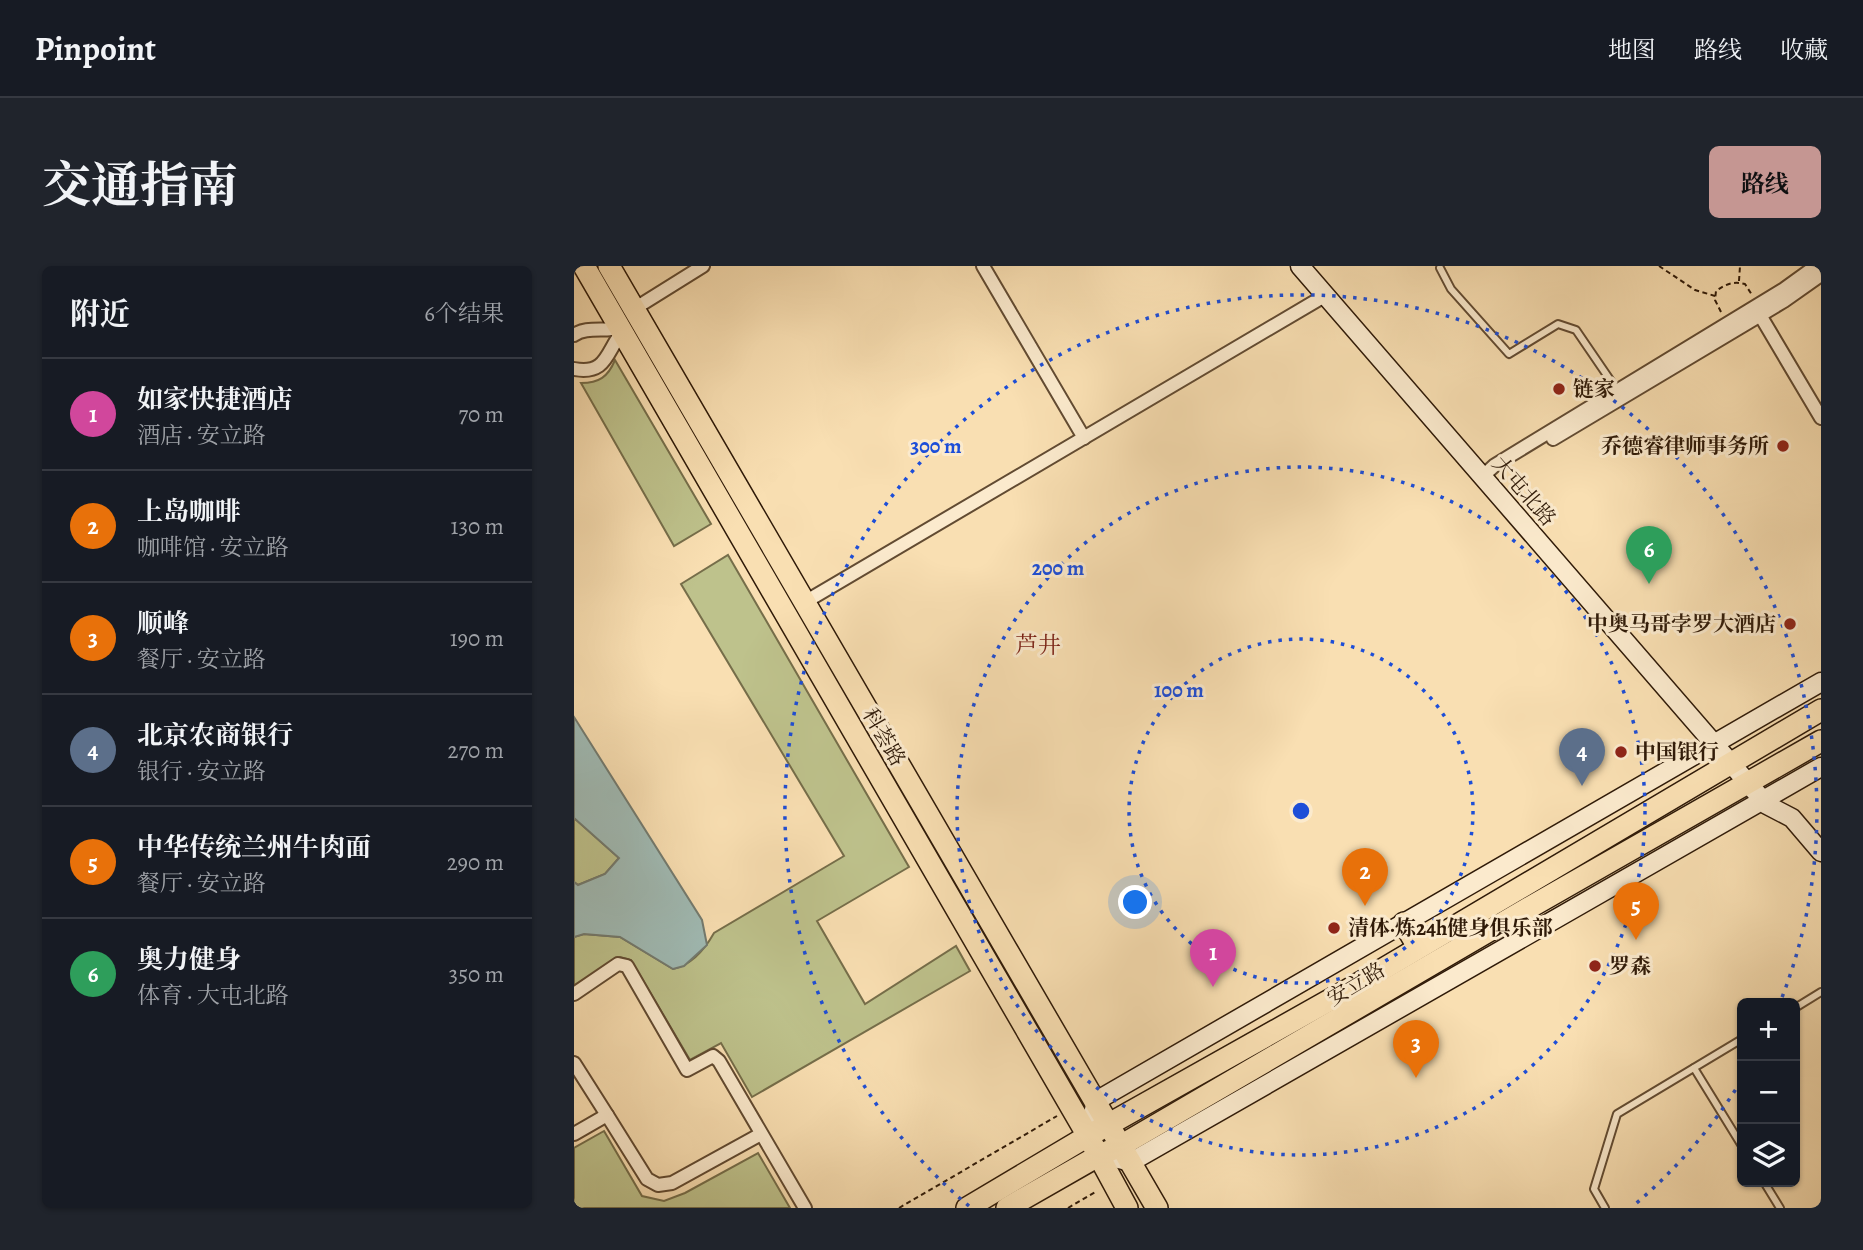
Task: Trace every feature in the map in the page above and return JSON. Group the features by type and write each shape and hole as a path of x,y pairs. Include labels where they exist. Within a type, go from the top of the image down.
{"main road":[{"name":"科荟路","path":"584,266 1088,1136 1127,1208"},
{"name":"科荟路","path":"609,266 1157,1208"},
{"name":"安立路","path":"1002,1199 1088,1136 1346,991 1821,710"},
{"name":"安立路","path":"967,1208 1002,1199 1098,1156 1127,1153 1518,914 1821,741"},
{"path":"1404,923 1418,947"}],"street":[{"path":"634,309 703,266"},
{"path":"983,266 1084,438"},
{"name":"大屯北路","path":"1300,266 1730,762"},
{"path":"1482,477 1500,471 1728,322 1758,311 1816,266"},
{"path":"1619,394 1821,275"},
{"path":"805,602 1326,295"},
{"path":"1758,311 1821,418"},
{"path":"574,335 589,330 621,330"},
{"path":"574,369 585,371 600,367 621,330"},
{"name":"安立路","path":"1096,1101 1821,682"},
{"path":"1730,762 1767,805 1792,818 1821,852"},
{"name":"安立路","path":"1127,1153 1821,767"},
{"path":"574,994 618,964 627,967 687,1070 713,1056 719,1061 805,1208"},
{"path":"574,1063 647,1179 658,1185 672,1183 761,1134"},
{"path":"1088,1136 1096,1101"},
{"path":"574,1134 607,1115"},
{"name":"安立路","path":"952,1208 1002,1199"}],"lane":[{"path":"1440,268 1451,289 1509,354 1558,324 1576,330 1619,394"},
{"path":"1800,1005 1821,992"},
{"path":"1592,1208 1603,1205 1594,1189 1617,1114 1737,1042"},
{"path":"1694,1068 1737,1138"},
{"path":"1767,1187 1780,1208"}],"path":[{"path":"1659,266 1695,290 1716,296"},
{"path":"1739,282 1740,266"},
{"path":"1728,322 1718,308 1716,296 1716,291 1725,284 1745,284 1758,311"},
{"path":"898,1208 1071,1107"}],"green space":[{"path":"615,360 711,524 674,546 581,383 602,378"},
{"path":"728,555 909,867 817,921 865,1004 956,946 970,971 752,1097 721,1043 690,1060 631,960 620,957 574,987 574,937 584,934 620,937 673,969 680,967 697,956 714,933 844,856 681,584"},
{"path":"574,818 619,858 605,874 578,885 574,882"},
{"path":"604,1131 642,1196 664,1201 685,1193 758,1153 790,1208 574,1208 574,1148"}],"water":[{"path":"574,717 702,920 707,945 684,966 673,969 620,937 584,934 574,937 574,882 578,885 605,874 619,858 574,818"}],"place":[{"name":"链家","path":"1559,389"},
{"name":"乔德睿律师事务所","path":"1783,446"},
{"name":"奥力健身","path":"1649,584"},
{"name":"中奥马哥孛罗大酒店","path":"1790,624"},
{"name":"中国银行","path":"1621,752"},
{"name":"北京农商银行","path":"1582,786"},
{"name":"上岛咖啡","path":"1365,906"},
{"name":"清体·炼24h健身俱乐部","path":"1334,928"},
{"name":"中华传统兰州牛肉面","path":"1636,940"},
{"name":"罗森","path":"1595,966"},
{"name":"如家快捷酒店","path":"1213,987"},
{"name":"顺峰","path":"1416,1078"}],"district":[{"name":"芦井","path":"1038,645"}]}
